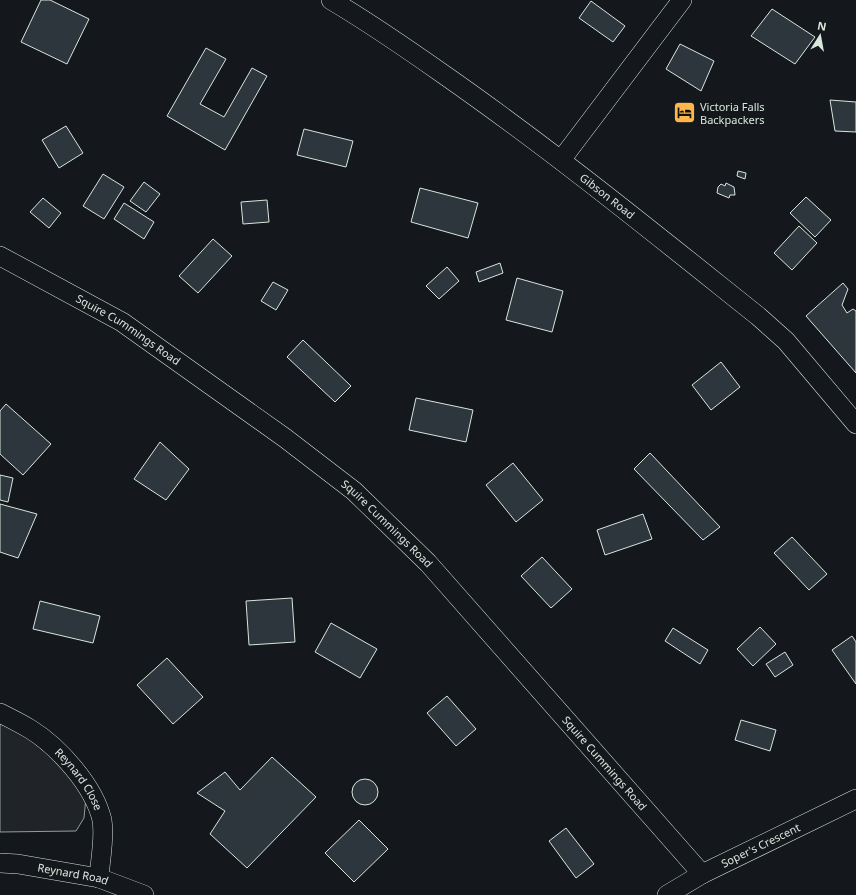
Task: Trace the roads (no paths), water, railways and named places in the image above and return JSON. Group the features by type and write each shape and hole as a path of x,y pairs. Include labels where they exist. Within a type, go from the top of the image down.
{"street":[{"name":"Gibson Road","path":"332,0 379,30 490,106 561,160 758,316 786,341 856,424"},
{"path":"561,160 682,0"},
{"name":"Squire Cummings Road","path":"0,256 122,322 285,438 354,491 428,563 702,874"},
{"name":"Reynard Close","path":"0,713 31,730 57,752 75,770 92,796 102,821 99,878"},
{"name":"Soper's Crescent","path":"667,895 702,874 856,799"},
{"name":"Reynard Road","path":"0,863 18,864 99,878 144,895"}],"place":[{"name":"Victoria Falls Backpackers","path":"684,113"}]}
